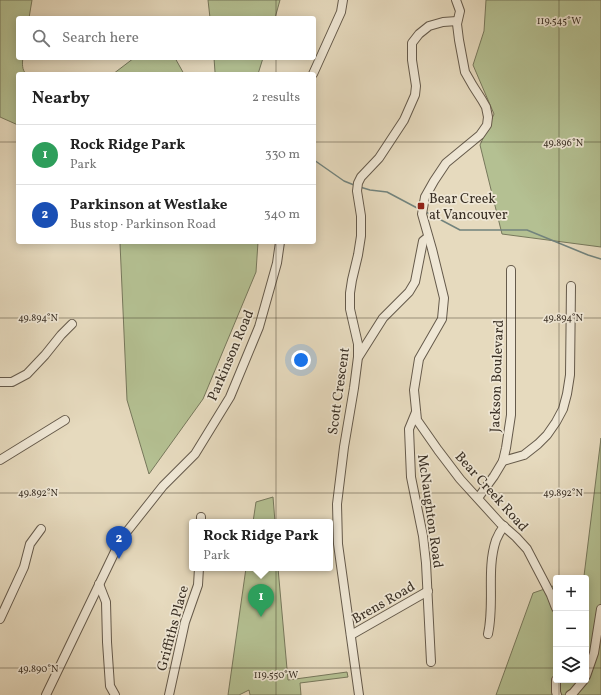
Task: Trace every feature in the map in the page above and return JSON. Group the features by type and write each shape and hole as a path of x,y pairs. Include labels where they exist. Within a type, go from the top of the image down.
{"street":[{"path":"314,72 341,12 343,0"},
{"name":"Bear Creek Road","path":"456,0 460,11 457,24 465,72 482,100 488,117 487,125 480,135 446,163 425,196 422,214 444,298 442,319 418,359 414,390 417,420 460,479 527,549 553,601"},
{"name":"Scott Crescent","path":"359,695 338,544 336,504 358,357 358,344 350,309 350,293 361,236 361,216 357,191 358,183 361,177 379,158 404,120 416,95 412,60 412,43 418,34 429,26 443,22 458,22"},
{"path":"358,357 383,318 409,292 416,282 423,241 428,237"},
{"name":"Parkinson Road","path":"46,695 121,539 163,486 195,454 230,397 259,327 278,263 280,244"},
{"name":"Jackson Boulevard","path":"478,498 503,461 511,415 511,270"},
{"path":"503,461 524,455 538,444 547,435 556,422 562,409 567,394 570,375 571,286"},
{"path":"0,382 12,382 27,374 72,324"},
{"name":"McNaughton Road","path":"416,412 409,429 411,477 423,536 428,591 431,662"},
{"path":"0,460 65,420"},
{"path":"488,634 490,624 493,556 497,540 504,526"},
{"path":"0,619 24,567 30,544 41,529"},
{"name":"Griffiths Place","path":"169,695 185,622 198,585 199,571"},
{"path":"99,584 106,602 110,686 115,695"},
{"name":"Brens Road","path":"351,635 428,591"},
{"path":"589,667 594,653 601,609"},
{"path":"556,683 557,695"},
{"path":"570,695 581,683"}],"green space":[{"path":"0,0 32,0 29,16 16,16 16,60 22,60 25,72 16,72 16,124 0,117"},
{"path":"208,0 280,0 276,16 210,16"},
{"path":"486,0 601,0 601,247 502,234 480,145 494,114 473,65 484,31"},
{"path":"131,60 176,60 183,72 116,72"},
{"path":"214,60 262,60 259,72 215,72"},
{"path":"120,244 258,244 256,272 203,399 149,474 127,400"},
{"path":"601,438 601,695 496,695 533,593 553,586 553,683 589,683 589,575 584,575"},
{"path":"273,497 275,519 253,519 256,502"},
{"path":"246,571 278,571 288,680 347,672 348,677 300,683 301,695 250,695 249,690 239,695 228,695"}],"waterway":[{"path":"316,161 344,181 354,185"},
{"path":"360,187 387,192 419,209"},
{"path":"426,212 460,230 527,230 601,259"}],"place":[{"name":"Bear Creek at Vancouver","path":"421,206"},
{"name":"Parkinson at Westlake","path":"119,559"},
{"name":"Rock Ridge Park","path":"261,617"}]}
